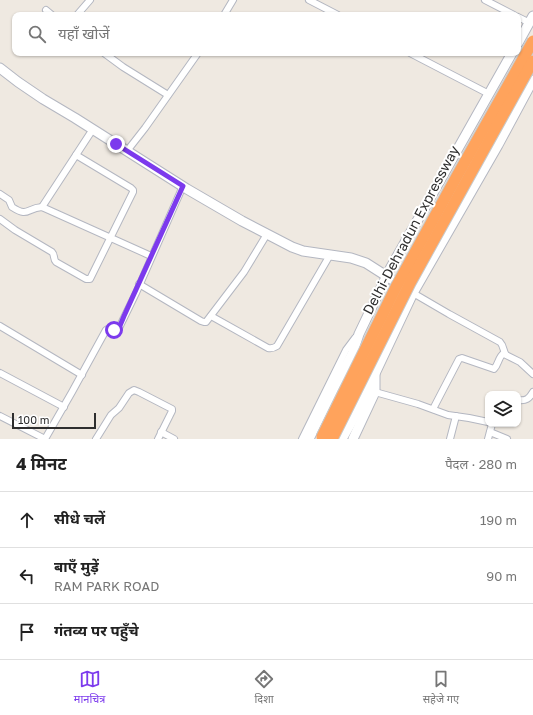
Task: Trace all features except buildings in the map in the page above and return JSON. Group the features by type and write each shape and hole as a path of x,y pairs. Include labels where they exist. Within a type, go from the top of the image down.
{"highway":[{"name":"Delhi-Dehradun Expressway","path":"327,438 396,287 533,41"},
{"name":"Delhi-Dehradun Expressway","path":"327,438 410,283 533,61"}],"street":[{"path":"80,12 90,0"},
{"path":"226,12 233,0"},
{"path":"309,0 332,12"},
{"path":"485,0 508,12"},
{"path":"521,18 531,20 521,38"},
{"path":"108,56 168,95"},
{"path":"127,151 196,56"},
{"path":"416,56 489,94"},
{"path":"309,439 354,352 359,334 387,276 510,56"},
{"path":"0,68 30,90 183,186 242,221 292,247 303,251 351,258 366,263 413,293 500,342 503,346 504,353 508,357 520,362 533,374"},
{"path":"342,439 355,416 413,293 431,264 533,80"},
{"path":"42,207 93,129"},
{"path":"0,218 15,230 52,252 56,262 88,280 91,278 132,195 133,190 76,155"},
{"path":"0,416 45,439 107,328 116,330 119,328 183,186"},
{"path":"0,194 9,200 12,208 22,212 27,212 42,207 151,256"},
{"path":"139,284 201,321 206,322 244,272 267,234"},
{"path":"211,316 268,348 275,348 330,255"},
{"path":"0,326 82,375"},
{"path":"302,439 346,350 359,334"},
{"path":"433,409 459,359 462,358 494,369 500,357 504,353"},
{"path":"0,373 64,407"},
{"path":"354,439 375,392 375,373"},
{"path":"96,439 110,416 119,408 129,393 134,390 172,409 158,439"},
{"path":"375,392 433,409 440,413 485,421"},
{"path":"521,400 528,399 533,392"},
{"path":"450,439 456,416"},
{"path":"488,439 491,427"},
{"path":"161,432 174,439"},
{"path":"490,432 507,439"}],"route":[{"path":"114,330 119,328 136,293 183,186 116,144"}]}
